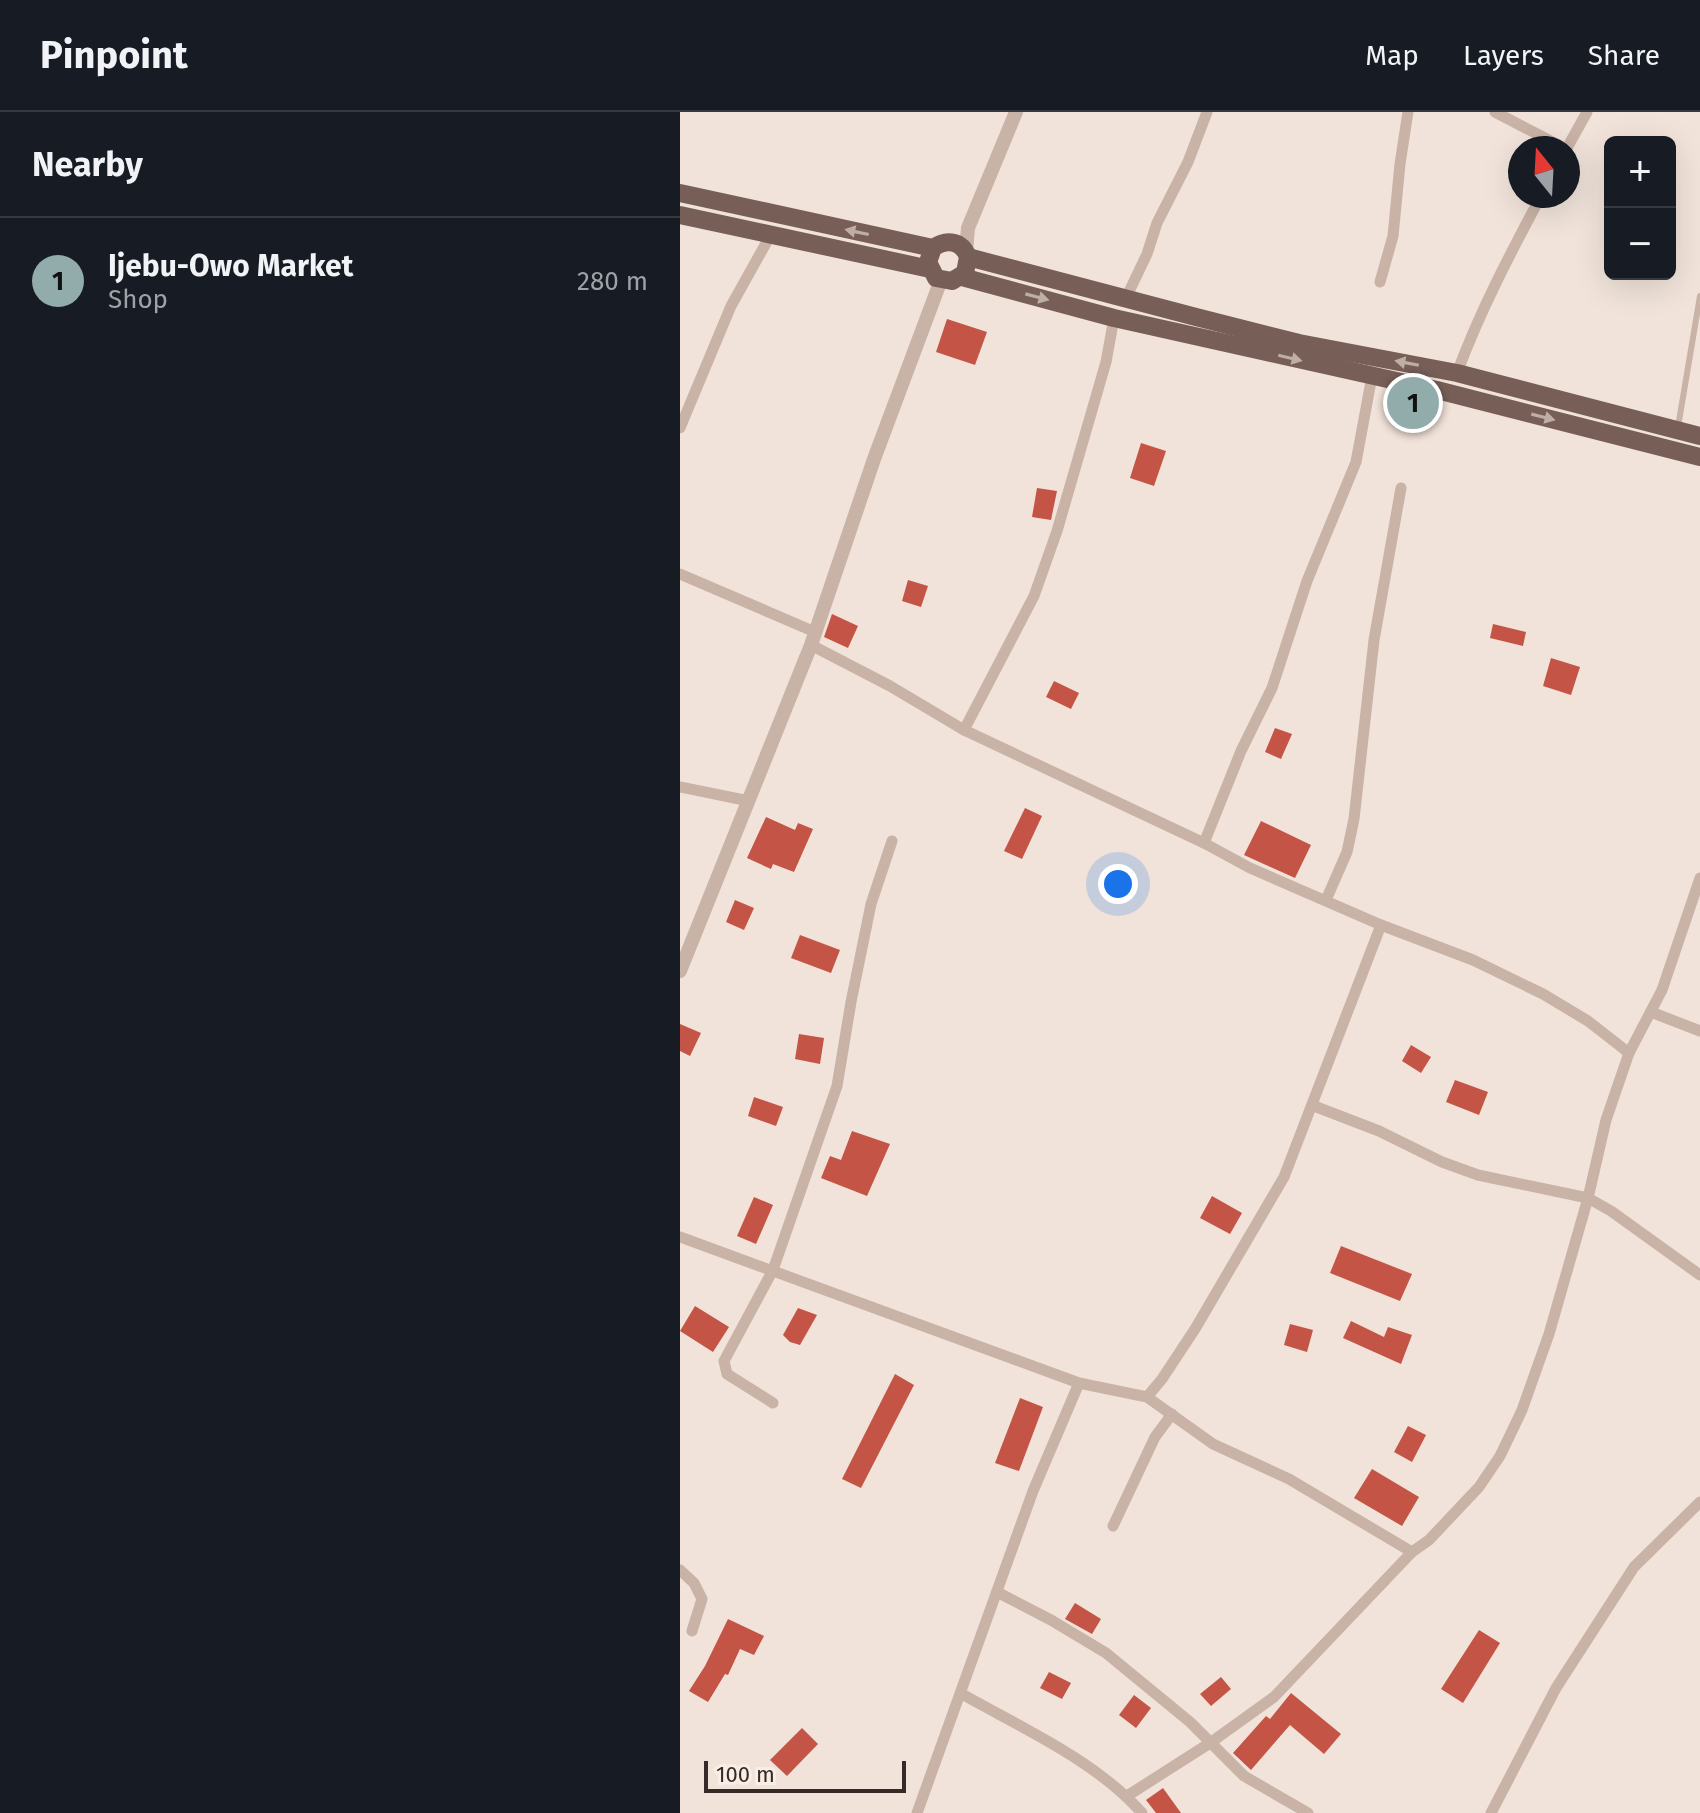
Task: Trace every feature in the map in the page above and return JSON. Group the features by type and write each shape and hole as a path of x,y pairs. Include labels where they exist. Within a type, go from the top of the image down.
{"main road":[{"path":"680,193 933,248 947,241 963,250 1126,298 1299,343 1457,373 1700,436"},
{"path":"680,215 952,281 962,277 968,268 963,250"},
{"path":"933,248 928,262 936,275"},
{"path":"962,277 1114,318 1437,390 1700,457"}],"street":[{"path":"963,250 968,228 1016,112"},
{"path":"1126,298 1147,254 1157,223 1188,162 1207,112"},
{"path":"1380,282 1394,226 1408,112"},
{"path":"1495,112 1542,136"},
{"path":"1572,136 1587,112"},
{"path":"1457,373 1491,290 1535,208"},
{"path":"680,428 731,306 770,236"},
{"path":"680,971 813,638 936,275"},
{"path":"964,730 1039,583 1106,362 1114,318"},
{"path":"1204,843 1241,751 1272,688 1307,581 1356,462 1372,376"},
{"path":"1326,900 1347,852 1354,819 1374,640 1401,488"},
{"path":"680,574 813,638 964,730 1204,843 1250,868 1381,925 1473,960 1543,994 1588,1021 1629,1053"},
{"path":"680,787 749,801"},
{"path":"773,1403 727,1374 724,1361 773,1270 837,1086 871,904 892,841"},
{"path":"1127,1796 1210,1743 1274,1697 1412,1552 1458,1511 1500,1456 1537,1372 1588,1198 1606,1120 1629,1053 1662,990 1700,878"},
{"path":"1147,1397 1195,1329 1284,1177 1314,1106 1381,925"},
{"path":"1651,1012 1700,1031"},
{"path":"1314,1106 1478,1175 1588,1198 1700,1275"},
{"path":"680,1237 1079,1383 1147,1397 1213,1444 1289,1479 1412,1552"},
{"path":"917,1813 1033,1491 1079,1383"},
{"path":"1113,1526 1155,1437 1172,1414"},
{"path":"1491,1813 1556,1688 1634,1567 1700,1502"},
{"path":"680,1570 694,1583 702,1599 692,1631"},
{"path":"997,1592 1106,1653 1190,1722 1244,1776 1308,1813"},
{"path":"962,1694 1080,1762 1127,1796 1142,1813"}],"lane":[{"path":"1678,431 1700,296"}],"building":[{"path":"947,319 987,332 975,365 936,352"},
{"path":"1141,443 1166,451 1154,486 1130,478"},
{"path":"1037,488 1057,491 1051,520 1032,517"},
{"path":"908,580 928,586 921,607 902,601"},
{"path":"832,614 858,626 848,648 824,637"},
{"path":"1493,624 1526,632 1523,646 1490,638"},
{"path":"1551,658 1580,667 1571,695 1543,686"},
{"path":"1054,681 1079,693 1071,709 1046,697"},
{"path":"1275,728 1292,734 1281,759 1265,752"},
{"path":"1025,808 1042,816 1022,859 1004,851"},
{"path":"766,817 795,830 798,823 813,829 794,872 773,864 771,869 747,858"},
{"path":"1261,821 1311,845 1295,878 1244,855"},
{"path":"735,900 754,908 744,930 726,922"},
{"path":"800,935 840,950 831,973 791,958"},
{"path":"680,1024 701,1033 690,1056 680,1051"},
{"path":"799,1034 824,1038 820,1064 795,1059"},
{"path":"1411,1045 1431,1057 1421,1073 1402,1061"},
{"path":"1455,1080 1488,1092 1479,1115 1446,1102"},
{"path":"754,1097 783,1107 776,1126 748,1116"},
{"path":"852,1131 890,1144 867,1196 821,1178 830,1156 841,1160"},
{"path":"1212,1196 1242,1213 1230,1234 1200,1218"},
{"path":"754,1197 773,1205 756,1244 737,1236"},
{"path":"1341,1246 1412,1274 1400,1301 1330,1273"},
{"path":"695,1306 729,1327 713,1352 680,1331"},
{"path":"798,1308 817,1315 800,1345 790,1342 783,1335"},
{"path":"1351,1321 1384,1337 1388,1327 1412,1335 1401,1364 1343,1338"},
{"path":"1290,1324 1313,1330 1307,1352 1284,1345"},
{"path":"895,1374 914,1385 861,1488 842,1479"},
{"path":"1020,1398 1043,1407 1019,1471 995,1463"},
{"path":"1408,1426 1426,1435 1412,1462 1394,1452"},
{"path":"1372,1469 1419,1497 1402,1526 1354,1498"},
{"path":"1075,1603 1101,1619 1092,1634 1065,1619"},
{"path":"728,1619 764,1636 754,1655 740,1649 728,1675 725,1674 708,1702 689,1691"},
{"path":"1479,1630 1500,1643 1463,1703 1441,1689"},
{"path":"1049,1672 1071,1683 1062,1699 1040,1688"},
{"path":"1221,1677 1231,1689 1211,1706 1200,1694"},
{"path":"1291,1693 1341,1734 1324,1754 1290,1725 1251,1770 1233,1753 1266,1716 1270,1719"},
{"path":"1134,1695 1151,1708 1136,1728 1119,1715"},
{"path":"802,1728 818,1744 787,1776 770,1760"},
{"path":"1163,1788 1181,1813 1156,1813 1146,1800"}],"place":[{"name":"Ijebu-Owo Market","path":"1413,403"}]}
